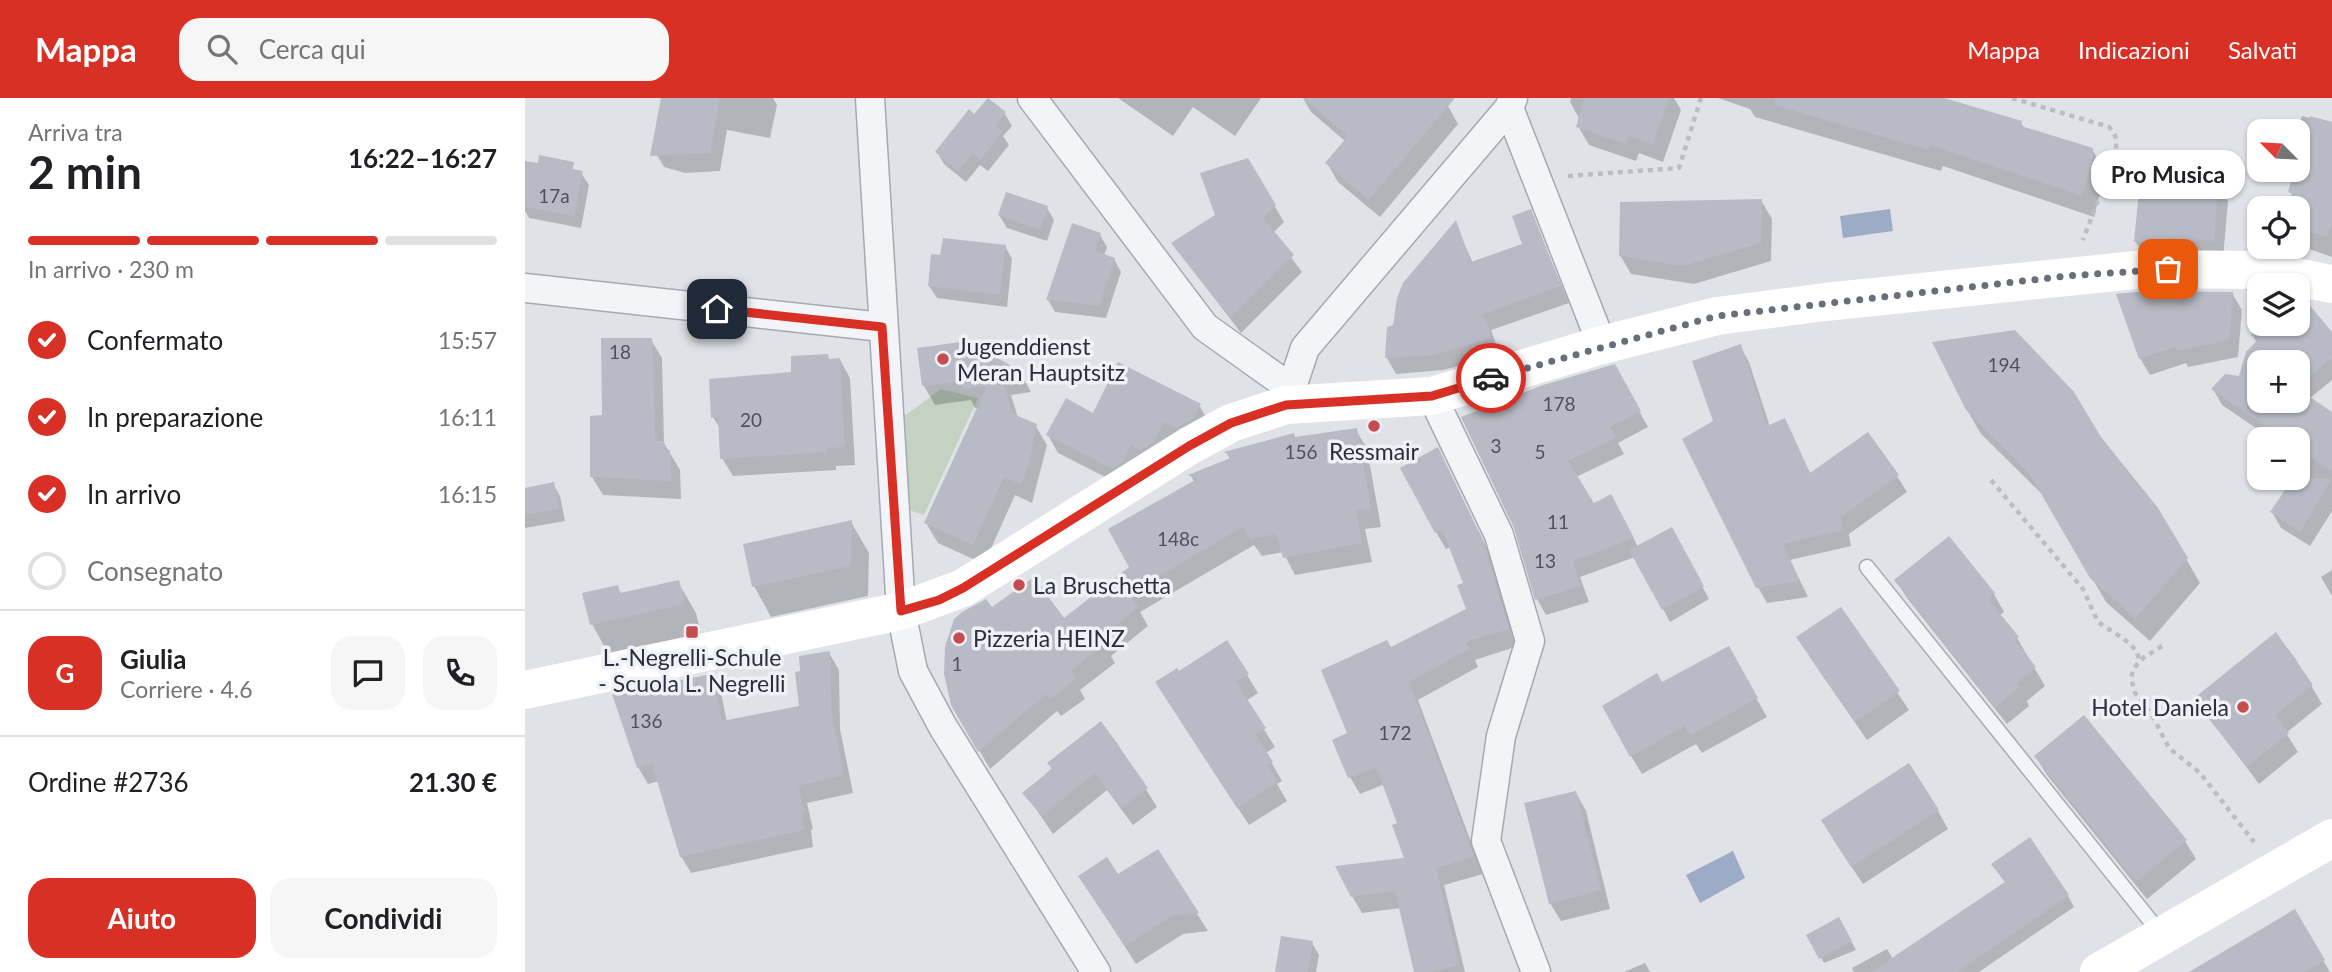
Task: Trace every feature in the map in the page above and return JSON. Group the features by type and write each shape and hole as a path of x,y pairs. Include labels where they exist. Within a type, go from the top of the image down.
{"street":[{"path":"870,98 901,611 913,671 943,727 1096,972"},
{"path":"1032,98 1205,327 1289,397"},
{"path":"1289,397 1305,348 1511,103"},
{"path":"1511,103 1602,345"},
{"path":"525,690 842,621 901,611 939,600 963,588 1189,446 1231,423 1289,397 1432,396 1602,345 1717,316 1825,302 2119,271 2259,270 2332,284"},
{"path":"525,288 882,327"},
{"path":"1432,396 1499,535 1530,641 1501,736 1486,841 1536,972"},
{"path":"2099,972 2332,838"}],"lane":[{"path":"1867,567 2162,936"}],"path":[{"path":"1537,178 1679,168 1701,98"},
{"path":"2012,98 2109,127 2115,133 2115,155 2083,241"},
{"path":"1991,480 2083,589 2098,622 2136,650 2140,662"},
{"path":"2162,646 2134,668 2132,684 2135,693 2153,715 2163,739 2200,774 2256,845"}],"green space":[{"path":"941,389 978,398 924,515 909,510 903,417"}],"water":[{"path":"1890,209 1893,231 1843,238 1840,216"},
{"path":"1733,851 1745,878 1700,903 1686,875"}],"building":[{"path":"661,98 720,98 710,153 650,156"},
{"path":"988,98 1006,112 995,126 1003,132 980,160 973,154 958,171 935,152 969,109 974,114"},
{"path":"1303,98 1455,98 1369,200 1325,163 1348,136"},
{"path":"1584,98 1669,98 1653,144 1629,136 1626,144 1576,127"},
{"path":"1775,98 1944,98 2022,121 2021,126 2093,148 2093,158 2082,196 1930,145 1928,150 1774,105"},
{"path":"2310,116 2332,122 2332,222 2327,237 2310,232 2310,196 2292,196 2288,192 2291,182 2310,182"},
{"path":"539,155 574,162 573,169 583,171 574,216 525,207 525,161 538,163"},
{"path":"1248,158 1276,205 1263,218 1294,255 1230,318 1171,243 1215,215 1200,173"},
{"path":"2192,178 2218,181 2214,241 2166,238 2165,244 2134,242 2140,180 2191,184"},
{"path":"1006,192 1048,206 1040,230 998,215"},
{"path":"1762,199 1761,243 1683,266 1619,256 1620,202"},
{"path":"1531,209 1561,286 1483,314 1492,338 1433,355 1385,358 1387,327 1393,325 1397,298 1403,283 1456,220 1471,262 1522,244 1512,216"},
{"path":"1072,223 1101,233 1095,251 1115,258 1099,306 1046,300"},
{"path":"943,238 1006,245 1000,295 928,286 931,254 940,255"},
{"path":"2146,291 2233,292 2229,340 2177,351 2176,347 2139,359 2116,294"},
{"path":"2310,306 2332,332 2332,358 2310,376 2310,350 2248,350 2261,336 2310,336"},
{"path":"2015,330 2074,392 2101,437 2158,508 2188,558 2135,619 2090,578 2029,473 1966,410 1932,342"},
{"path":"601,338 652,338 655,441 664,441 665,450 670,450 671,481 590,477 590,416 602,415"},
{"path":"968,341 1022,372 1001,375 1013,414 1037,424 1028,467 1021,484 1004,477 973,545 924,523 987,386 962,389 961,381 922,386 917,348"},
{"path":"1741,344 1767,426 1785,418 1810,473 1868,432 1899,475 1841,517 1843,530 1783,544 1800,581 1756,588 1682,439 1713,421 1692,361"},
{"path":"2246,352 2247,413 2310,413 2310,397 2332,412 2332,472 2310,457 2310,427 2266,427 2211,389 2225,374 2239,376"},
{"path":"828,354 829,359 840,358 845,447 827,448 827,452 720,459 718,417 711,418 709,379 791,372 791,356"},
{"path":"1118,362 1201,404 1193,419 1176,428 1164,422 1153,443 1141,450 1131,445 1122,462 1112,469 1046,435 1066,398 1093,413"},
{"path":"1615,364 1641,411 1610,427 1616,438 1568,461 1594,503 1611,494 1634,538 1573,561 1581,586 1535,600 1514,528 1461,417 1543,385"},
{"path":"1357,428 1371,509 1356,511 1362,543 1283,558 1276,534 1250,539 1243,527 1128,594 1139,607 1101,637 1105,643 1070,672 1076,679 1050,699 1046,694 978,752 951,705 944,674 945,647 954,619 962,612 986,599 992,607 1034,577 1064,618 1129,567 1108,529 1197,479 1188,475 1233,457 1224,452 1294,433 1295,437"},
{"path":"1438,447 1483,541 1509,629 1466,642 1470,649 1409,682 1474,857 1436,868 1459,965 1432,972 1414,972 1395,891 1351,897 1335,866 1404,858 1392,825 1397,823 1376,767 1348,778 1332,740 1347,733 1321,670 1387,640 1391,647 1466,609 1457,585 1463,583 1442,529 1435,533 1400,468"},
{"path":"2310,478 2332,478 2300,532 2270,512 2285,490 2310,490"},
{"path":"554,482 559,509 525,515 525,488"},
{"path":"852,520 851,566 752,587 743,544"},
{"path":"1672,527 1704,586 1662,610 1629,550"},
{"path":"1949,536 1995,593 1988,599 2019,637 2015,640 2036,667 2017,683 2020,687 1995,707 1894,580"},
{"path":"679,580 685,604 590,625 582,593 618,585 620,593"},
{"path":"1841,607 1900,691 1855,722 1796,637"},
{"name":"Hotel Daniela","path":"2276,632 2313,685 2275,715 2289,733 2247,767 2193,699"},
{"path":"1227,640 1249,674 1236,682 1266,728 1256,735 1273,762 1267,765 1278,782 1237,808 1155,682 1177,668 1179,671"},
{"path":"1729,646 1758,698 1690,736 1685,726 1630,757 1602,706 1657,673 1662,682"},
{"path":"830,651 831,710 844,775 798,786 805,812 802,813 804,830 680,857 652,764 637,768 612,694 712,674 722,721 799,706 795,672 800,671 799,656"},
{"path":"2084,715 2187,840 2136,882 2034,756"},
{"path":"1101,721 1148,788 1121,808 1095,773 1042,816 1022,793 1052,769 1047,763"},
{"path":"1909,763 1939,810 1851,867 1821,820"},
{"path":"1576,791 1601,890 1549,904 1524,803"},
{"path":"2030,837 2069,895 1958,972 1871,972 2005,882 1991,864"},
{"path":"1158,849 1199,913 1172,916 1125,946 1078,876 1107,857 1118,874"},
{"path":"2295,909 2325,960 2305,972 2189,972"},
{"path":"1839,917 1852,941 1819,959 1806,935"},
{"path":"1281,936 1313,941 1308,972 1275,972"}],"way so far":[{"path":"1491,378 1602,345 1717,316 2067,276 2168,269"}],"place":[{"name":"Pro Musica","path":"2168,269"},
{"name":"Jugenddienst Meran Hauptsitz","path":"943,359"},
{"name":"Ressmair","path":"1374,426"},
{"name":"La Bruschetta","path":"1019,585"},
{"name":"L.-Negrelli-Schule - Scuola L. Negrelli","path":"692,632"},
{"name":"Pizzeria HEINZ","path":"959,638"},
{"name":"Hotel Daniela","path":"2243,707"}],"route":[{"path":"717,309 882,327 901,611 939,600 963,588 1189,446 1231,423 1286,405 1375,402 1432,396 1491,378"}]}
